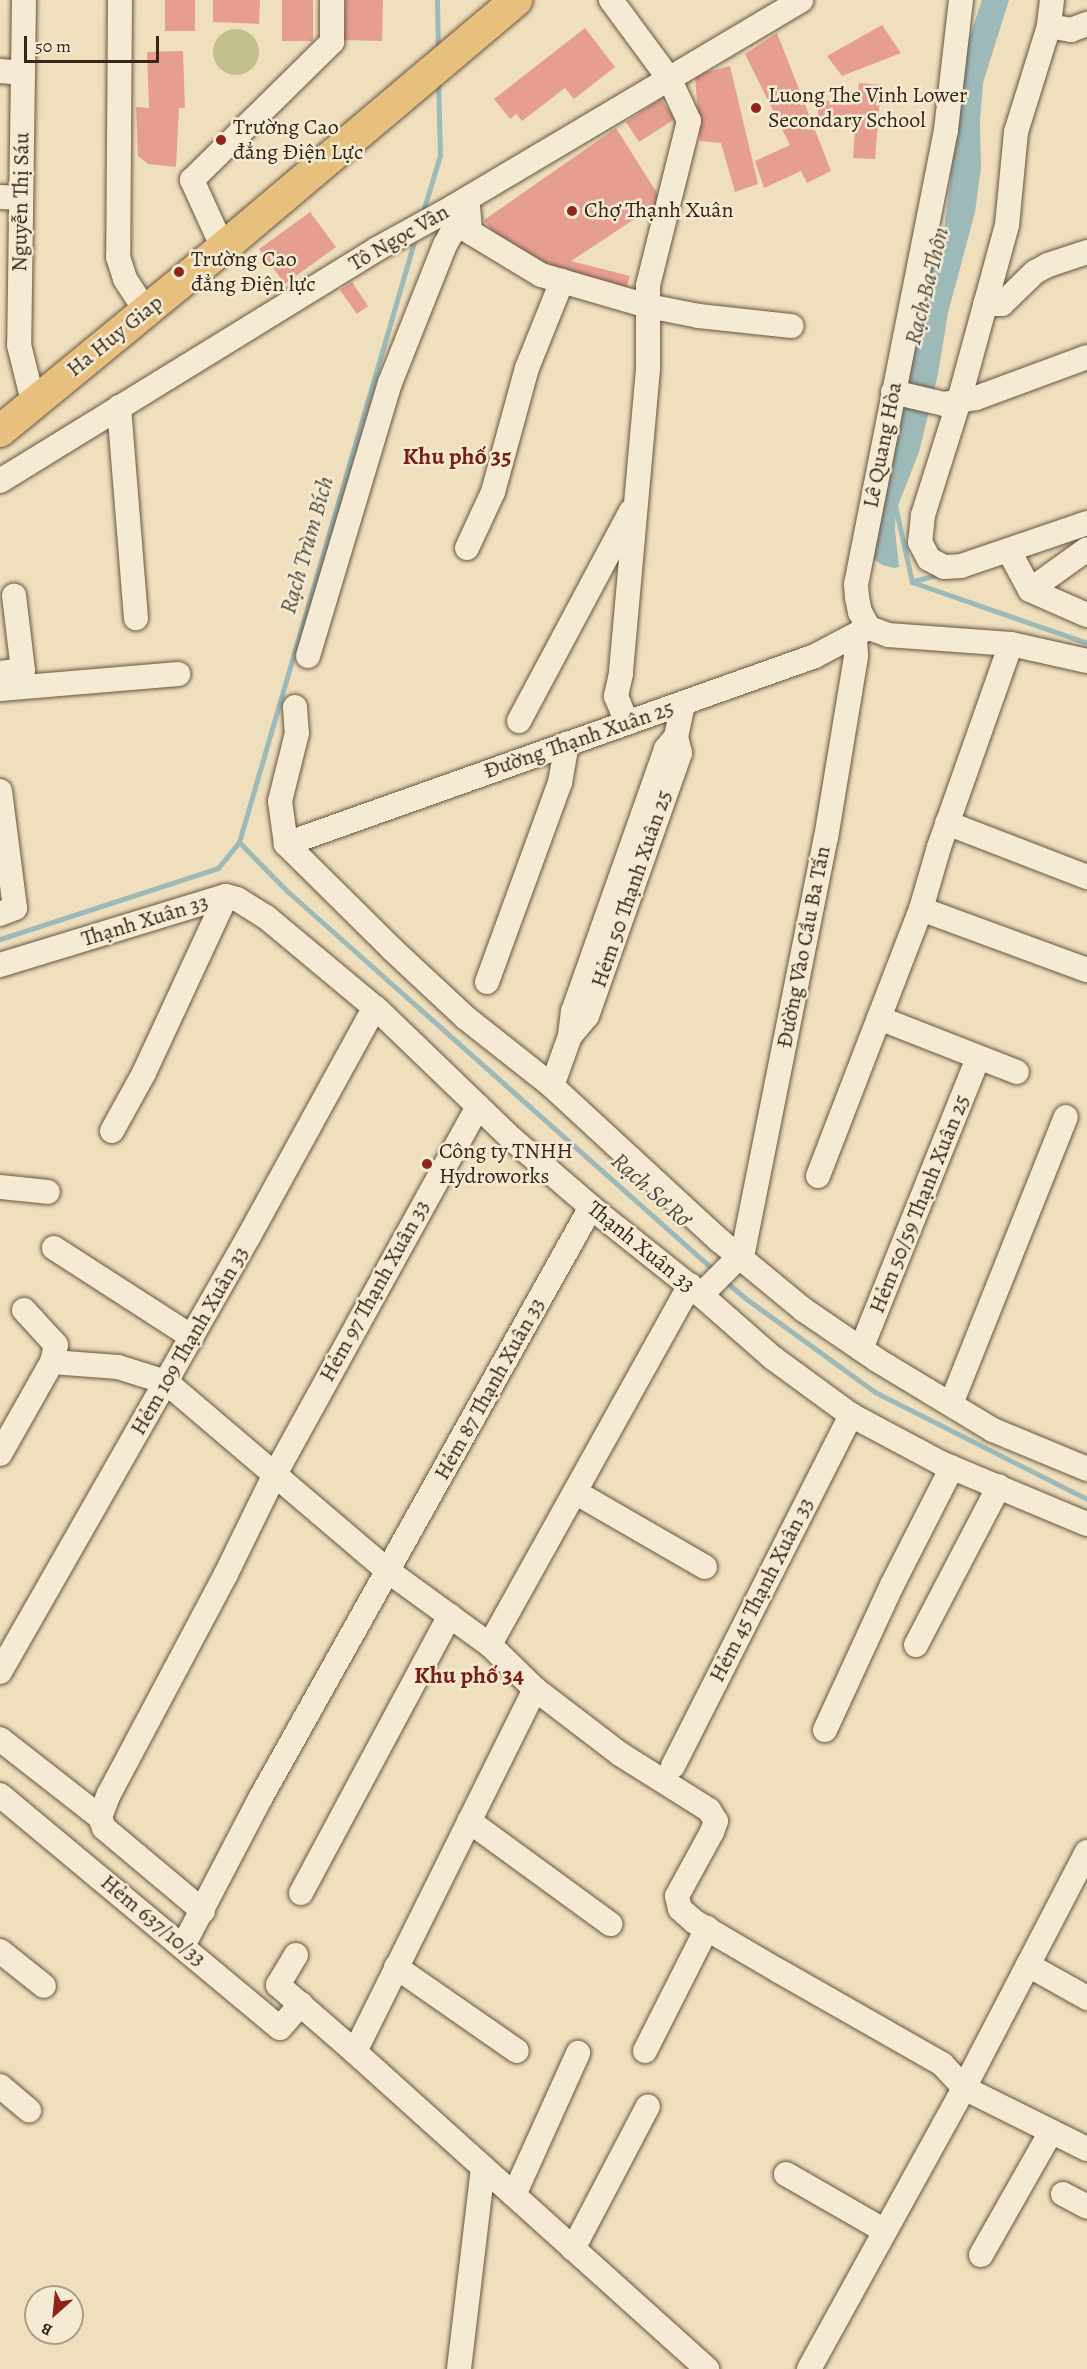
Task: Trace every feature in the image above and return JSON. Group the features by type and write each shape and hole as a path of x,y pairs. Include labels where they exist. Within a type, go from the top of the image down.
{"main road":[{"name":"Ha Huy Giap","path":"3,425 223,249 394,101 516,0"}],"street":[{"path":"120,0 118,257 125,279 146,311"},
{"path":"223,249 192,180 332,42 332,0"},
{"path":"611,0 670,80 689,121 648,286 648,369 621,674 616,696 627,723"},
{"name":"Tô Ngọc Vân","path":"0,481 377,249 463,208 670,80 772,7 801,0"},
{"path":"1052,0 1048,26 1016,132 1007,225 985,304 952,402 923,515 920,542 929,559 944,567 961,566 1087,523"},
{"name":"Nguyễn Thị Sáu","path":"19,1 11,72 11,198 19,345 33,401"},
{"name":"Lê Quang Hòa","path":"862,632 856,584 898,394 946,130 960,2"},
{"path":"1048,26 1071,30 1087,24"},
{"path":"463,208 470,232 541,275 648,306 699,316 791,326"},
{"path":"308,656 390,383 445,245 463,208"},
{"path":"985,304 1002,304 1035,272 1048,265 1087,252"},
{"path":"467,548 493,492 527,368 562,281"},
{"path":"898,394 952,402 976,398 1087,357"},
{"path":"119,407 136,618"},
{"path":"519,720 637,501"},
{"path":"1030,590 1087,549"},
{"path":"1009,551 1030,590 1087,615"},
{"path":"0,673 23,670 14,596"},
{"path":"862,632 1011,644 1087,661"},
{"name":"Đường Thạnh Xuân 25","path":"286,844 814,656 862,632"},
{"name":"Đường Vào Cầu Ba Tấn","path":"742,1257 826,838 862,632"},
{"path":"818,1176 921,909 947,823 1011,644"},
{"path":"0,689 178,674"},
{"name":"Hẻm 50 Thạnh Xuân 25","path":"552,1086 570,1036 577,1000 666,749 676,737 683,703"},
{"path":"295,707 297,733 280,801 286,844 466,1018 552,1086 613,1145 804,1310 861,1349 993,1430 1087,1469"},
{"path":"487,982 560,783 567,744"},
{"path":"0,790 15,908 0,914"},
{"path":"947,823 1087,877"},
{"path":"112,1131 144,1073 226,896"},
{"name":"Thạnh Xuân 33","path":"0,965 226,896 237,899 266,917 375,1007 478,1107 591,1207 696,1290 773,1358 851,1415 952,1467 1087,1524"},
{"path":"921,909 1087,970"},
{"name":"Hẻm 109 Thạnh Xuân 33","path":"0,1672 192,1337 375,1007"},
{"path":"879,1018 1017,1072"},
{"name":"Hẻm 50/59 Thạnh Xuân 25","path":"861,1349 978,1058"},
{"name":"Hẻm 97 Thạnh Xuân 33","path":"100,1817 109,1794 226,1574 274,1476 478,1107"},
{"path":"951,1404 1066,1117"},
{"path":"0,1187 48,1192"},
{"name":"Hẻm 87 Thạnh Xuân 33","path":"183,1946 261,1797 591,1207"},
{"path":"54,1248 192,1337"},
{"path":"490,1645 575,1492 696,1290 742,1257"},
{"path":"0,1454 52,1362 56,1345 24,1310"},
{"path":"52,1362 118,1367 166,1382 388,1571 490,1645 535,1689 620,1754 709,1810 716,1821 677,1896 680,1909 707,1929 942,2064 964,2088 1051,2132 1084,2141"},
{"name":"Hẻm 45 Thạnh Xuân 33","path":"673,1766 851,1415"},
{"path":"825,1730 892,1585 952,1467"},
{"path":"915,1645 999,1486"},
{"path":"575,1492 705,1567"},
{"path":"301,1893 450,1615"},
{"path":"355,2052 535,1689"},
{"path":"0,1739 100,1817 104,1828 203,1911"},
{"name":"Hẻm 637/10/33","path":"0,1795 280,2028 301,2004"},
{"path":"469,1821 610,1924"},
{"path":"808,2369 964,2088 1087,1852"},
{"path":"645,2050 707,1929"},
{"path":"0,1951 44,1986"},
{"path":"296,1955 278,1985 707,2369"},
{"path":"1028,1965 1087,1998"},
{"path":"396,1967 517,2051"},
{"path":"514,2195 578,2053"},
{"path":"0,2086 29,2110"},
{"path":"573,2248 648,2106"},
{"path":"981,2254 1051,2132"},
{"path":"459,2369 483,2167"},
{"path":"786,2174 885,2231"},
{"path":"1063,2194 1087,2207"}],"shaded area":[{"path":"236,29 252,36 259,52 252,68 236,75 220,68 213,52 220,36"}],"water":[{"path":"982,0 1009,0 983,83 980,121 981,168 975,212 948,313 938,374 919,452 896,511 895,530 899,567 894,568 882,565 874,559 871,542 918,307 944,230 967,45"}],"building":[{"path":"165,0 195,0 195,31 165,31"},
{"path":"213,0 260,0 259,24 213,22"},
{"path":"282,0 313,0 313,41 282,41"},
{"path":"346,0 383,0 382,41 344,40"},
{"path":"882,25 901,53 842,76 827,56"},
{"path":"585,28 615,67 574,99 565,88 522,121 516,114 510,119 494,99"},
{"path":"777,33 831,171 807,183 801,171 764,188 755,161 790,145 745,54"},
{"path":"183,51 185,108 179,108 176,167 148,164 138,156 136,107 149,108 147,52"},
{"path":"730,66 758,184 735,192 721,143 700,141 695,75"},
{"path":"859,83 881,85 875,159 853,158 855,126 817,123 819,100 857,103"},
{"path":"661,99 675,119 639,142 626,122"},
{"name":"Chợ Thạnh Xuân","path":"616,128 662,201 571,261 630,276 626,289 545,268 503,246 484,220"},
{"path":"310,212 336,247 285,284 259,249"},
{"path":"352,282 368,306 357,314 340,290"}],"waterway":[{"name":"Rạch Trùm Bích","path":"437,0 438,52"},
{"name":"Rạch Trùm Bích","path":"422,215 440,155 438,80"},
{"name":"Rạch Trùm Bích","path":"0,939 218,868 239,842 416,235"},
{"name":"Rạch Ba Thôn","path":"895,505 912,582"},
{"path":"914,581 940,574"},
{"path":"912,582 1087,643"},
{"name":"Rạch Sơ Rơ","path":"239,842 286,890 716,1272"},
{"name":"Rạch Sơ Rơ","path":"725,1281 875,1392 1087,1499"}],"place":[{"name":"Luong The Vinh Lower Secondary School","path":"756,108"},
{"name":"Trường Cao đẳng Điện Lực","path":"221,140"},
{"name":"Chợ Thạnh Xuân","path":"572,211"},
{"name":"Trường Cao đẳng Điện lực","path":"179,272"},
{"name":"Công ty TNHH Hydroworks","path":"427,1164"}],"district":[{"name":"Khu phố 35","path":"457,457"},
{"name":"Khu phố 34","path":"469,1676"}]}
